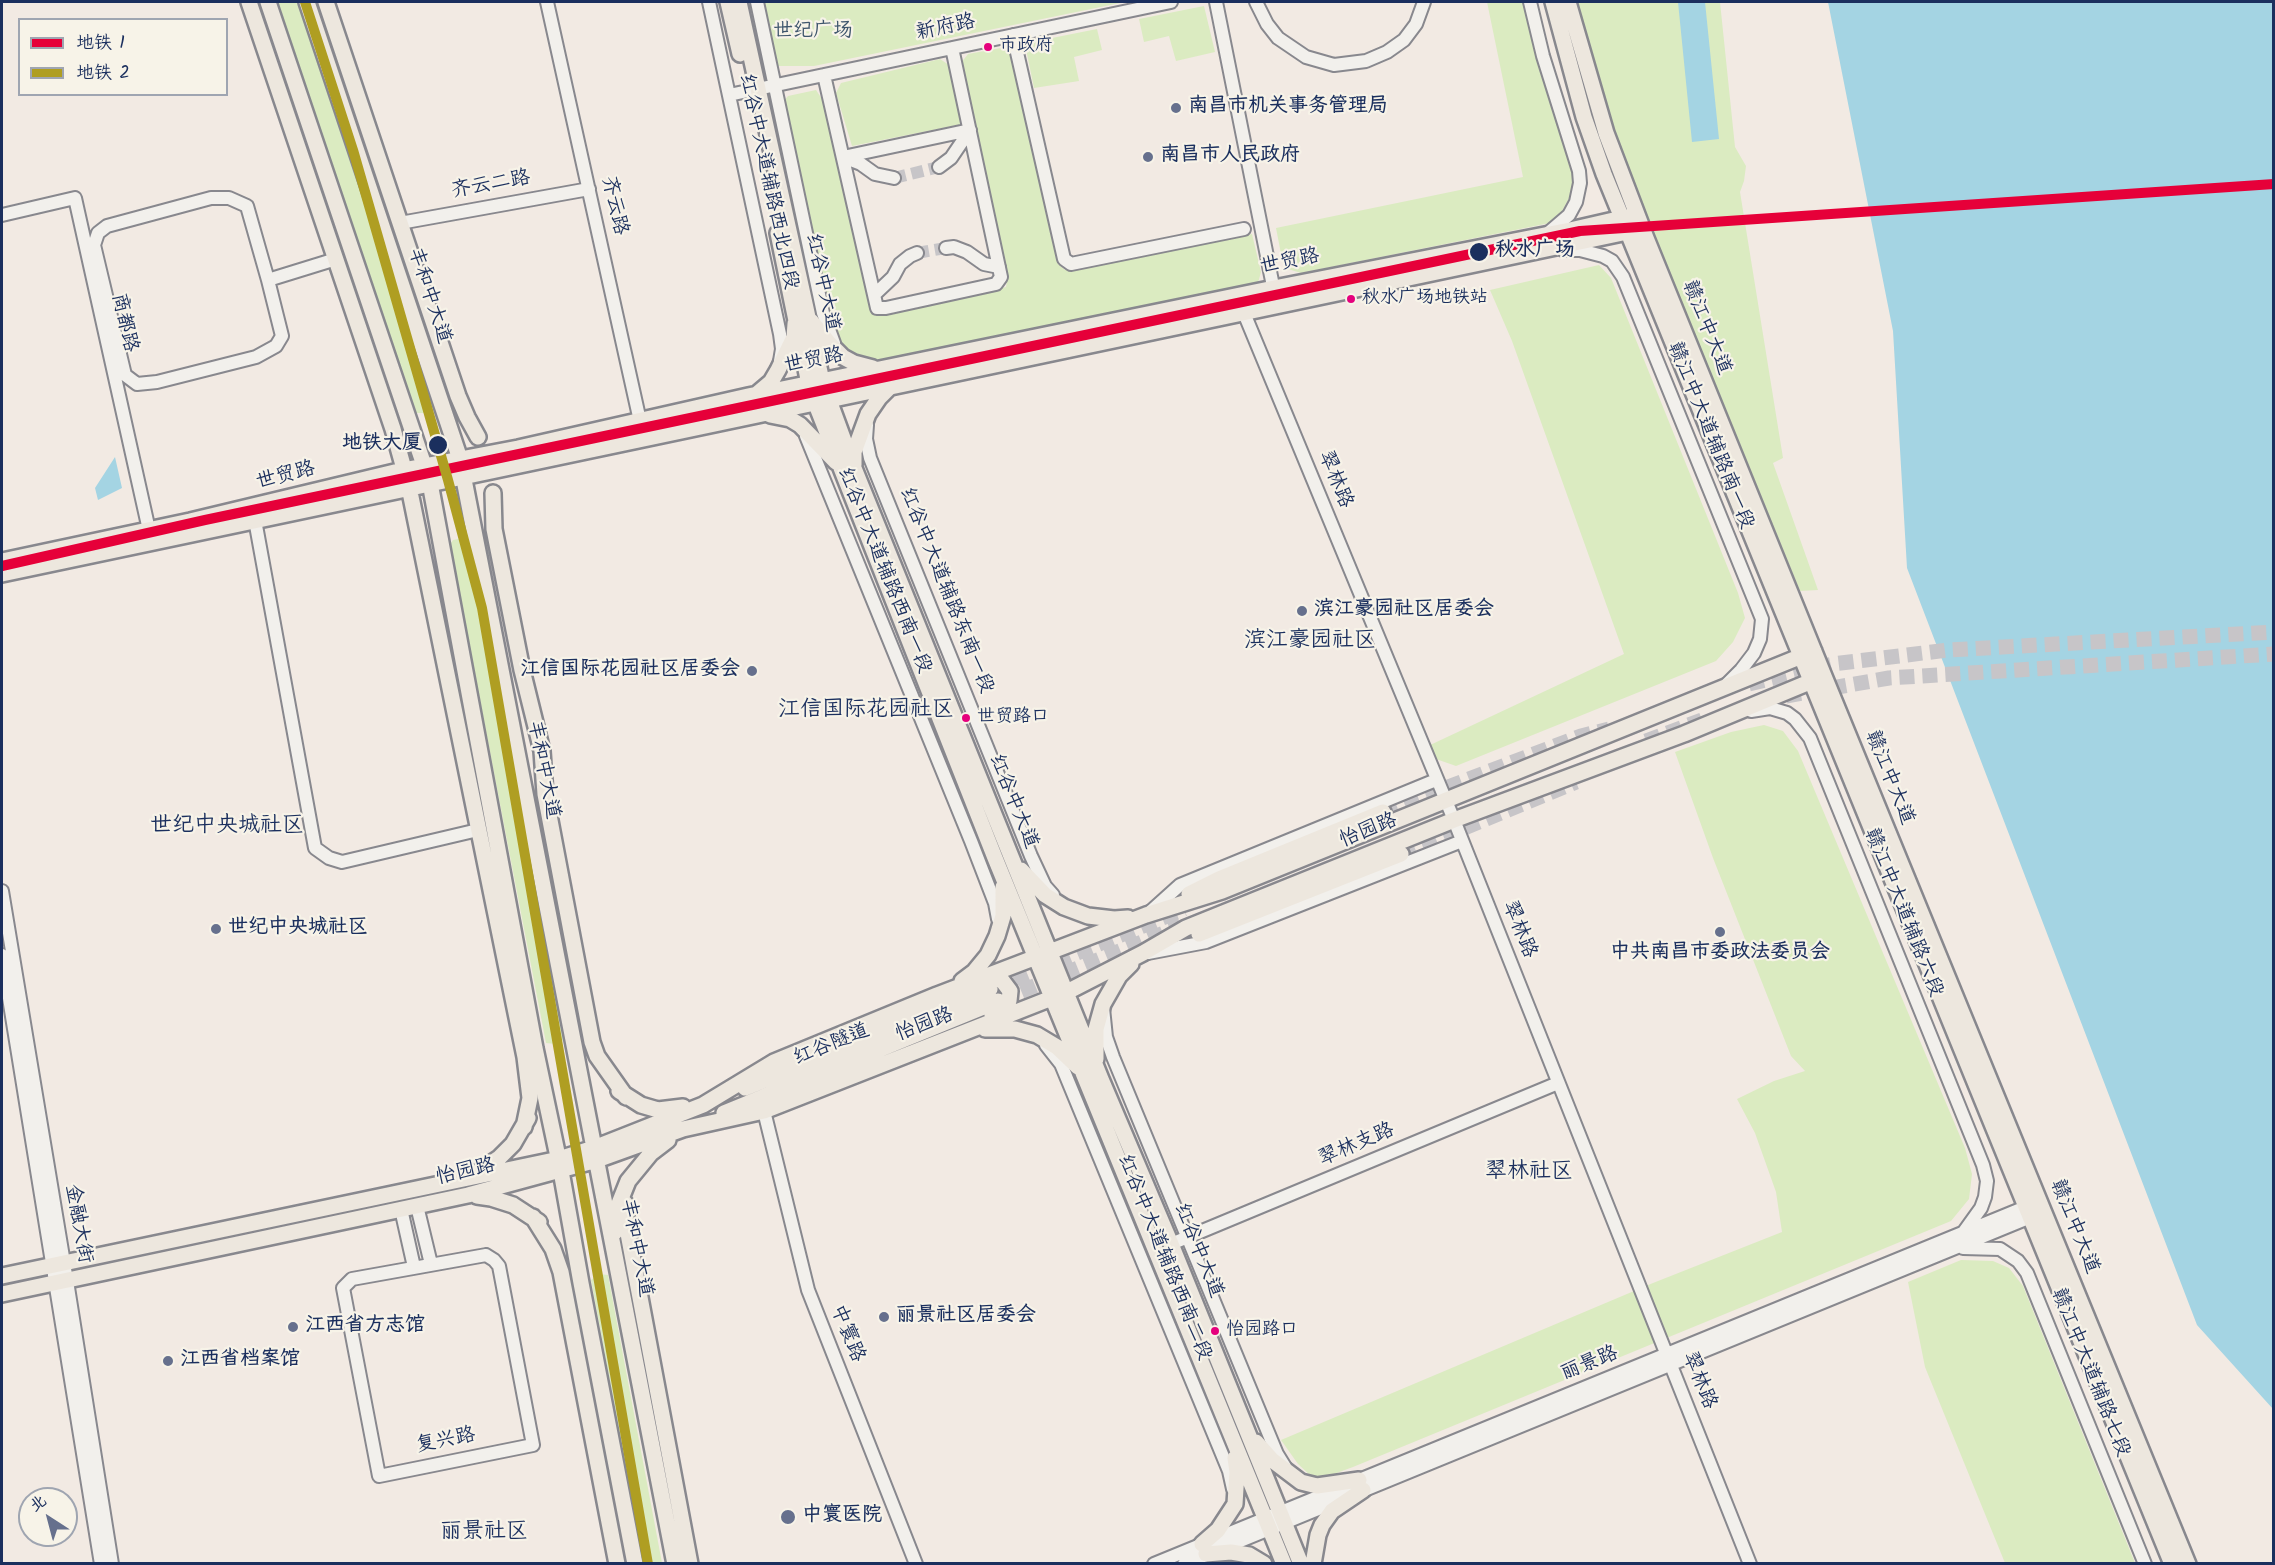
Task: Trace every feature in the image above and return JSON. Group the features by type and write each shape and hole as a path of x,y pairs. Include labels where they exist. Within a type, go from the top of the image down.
{"main road":[{"path":"249,2 393,429 409,487 525,1057 530,1098 524,1127"},
{"path":"268,2 430,483 535,1048 560,1165 635,1563"},
{"name":"丰和中大道","path":"307,2 464,475 675,1563"},
{"path":"326,2 458,396 478,437"},
{"name":"红谷中大道","path":"728,2 753,90"},
{"name":"红谷中大道","path":"739,2 753,90 815,383 995,858 1044,955"},
{"name":"赣江中大道","path":"1553,2 1584,117 1632,223 2035,1209 2188,1563"},
{"name":"赣江中大道","path":"1568,2 1632,223"},
{"name":"世贸路","path":"2,574 464,475 1278,306 1632,223"},
{"name":"世贸路","path":"2,561 149,530 403,470 518,448 756,395 1274,288 1545,242"},
{"path":"800,310 843,357 866,368 885,369"},
{"path":"756,395 771,382 778,370 794,337 800,310"},
{"path":"755,414 778,415 800,425 847,467 868,414 891,386"},
{"path":"439,395 478,437 493,445 518,448"},
{"path":"477,543 493,493 506,472 520,464"},
{"name":"红谷中大道","path":"847,467 1014,861 1044,955 1266,1524 1284,1563"},
{"path":"493,493 494,529 522,670 542,752 544,794 592,1042 597,1056 627,1097"},
{"name":"怡园路","path":"595,1154 703,1105 774,1062 937,995 1146,915 1222,891 1808,653"},
{"name":"怡园路","path":"2,1294 468,1195 595,1154 764,1111 1060,995 1143,953 1186,928 1454,820 1684,734 1818,679"},
{"path":"1014,861 1045,895 1064,907 1088,916 1114,919 1146,915 1219,879 1383,812"},
{"path":"1094,1081 1096,1038 1103,1004 1119,976 1143,953 1401,854"},
{"path":"937,995 957,986 974,972 988,955 997,936 1003,916 1004,897 1002,877 995,858"},
{"path":"937,995 1001,979 1011,991 1010,1001 970,1031"},
{"name":"红谷隧道","path":"683,1130 994,995 703,1105"},
{"path":"970,1031 993,1028 1015,1029 1037,1035 1057,1047 1094,1081"},
{"path":"571,1030 595,1068 610,1084 641,1105 658,1110 703,1105"},
{"path":"466,1178 483,1170 499,1158 513,1144 524,1127 534,1102 537,1074 535,1048"},
{"name":"红谷中大道","path":"1094,1081 1171,1244 1301,1563"},
{"path":"616,1262 615,1232 618,1206 628,1181 651,1153 683,1130"},
{"name":"怡园路","path":"2,1276 466,1178 560,1165"},
{"path":"628,1181 625,1204 627,1228 690,1563"},
{"path":"468,1195 502,1202 533,1217 553,1236 581,1283"},
{"name":"赣江中大道","path":"2035,1209 2172,1563"},
{"path":"533,1217 553,1249 561,1272 617,1563"},
{"path":"1245,1427 1260,1448 1293,1478 1317,1486 1361,1485"},
{"path":"1204,1549 1235,1504 1237,1472 1233,1437"},
{"path":"1313,1563 1318,1535 1332,1511 1361,1485"},
{"path":"1204,1549 1231,1552 1261,1562"}],"street":[{"name":"齐云路","path":"547,2 640,420"},
{"name":"红谷中大道辅路西北四段","path":"709,2 780,334 782,349 778,370"},
{"path":"757,2 823,313 831,339 843,357"},
{"name":"新府路","path":"729,95 1171,2"},
{"path":"1216,2 1278,306"},
{"path":"1256,2 1267,24 1278,38 1306,57 1334,64 1366,61 1387,52 1404,40 1416,24 1424,2"},
{"path":"1530,2 1543,56 1579,171 1580,183 1576,202 1569,215 1545,242"},
{"path":"1013,35 1064,259 1071,264 1244,229"},
{"path":"824,75 877,308 886,308 996,284 1001,277 952,48"},
{"path":"843,156 970,130"},
{"path":"939,167 951,158 970,130"},
{"path":"843,156 861,164 875,174 894,178"},
{"name":"齐云二路","path":"400,223 589,189"},
{"name":"商都路","path":"2,215 75,198 149,530"},
{"path":"211,198 230,198 247,206 268,280 282,336 276,346 256,357 157,382 137,384 125,375 94,245 99,233 107,226 211,198"},
{"name":"赣江中大道辅路南一段","path":"1545,242 1603,256 1612,261 1623,277 1762,619 1760,639 1754,653 1742,670 1725,686"},
{"path":"946,248 954,247 968,252 984,264 999,267"},
{"path":"874,295 893,277 900,264 910,256 917,254"},
{"path":"268,280 336,259"},
{"name":"翠林路","path":"1244,313 1454,820 1750,1563"},
{"name":"红谷中大道辅路东南一段","path":"868,414 866,439 870,458 1031,856 1046,886 1064,907"},
{"name":"红谷中大道辅路西南一段","path":"800,425 816,456 995,903 998,918 997,936"},
{"path":"255,520 315,849 329,858 342,862 478,831"},
{"name":"赣江中大道辅路六段","path":"1684,734 1754,710 1770,708 1787,713 1795,719 1810,738 1983,1165 1987,1181 1985,1197 1981,1208 1963,1233"},
{"path":"1146,915 1180,885 1436,780"},
{"path":"1143,953 1206,942 1462,841"},
{"name":"金融大街","path":"2,891 59,1265"},
{"name":"金融大街","path":"2,955 112,1563"},
{"path":"1103,1004 1106,1037 1113,1057 1277,1454 1293,1478"},
{"name":"红谷中大道辅路西南二段","path":"1037,1035 1061,1064 1229,1471 1235,1504"},
{"name":"翠林支路","path":"1171,1244 1558,1083"},
{"name":"中寰路","path":"764,1111 808,1290 916,1563"},
{"path":"417,1206 431,1264"},
{"path":"401,1209 414,1267"},
{"name":"丽景路","path":"1668,1361 1963,1233 2035,1209"},
{"name":"丽景路","path":"1154,1563 1204,1549 1668,1361 1955,1248 2035,1209"},
{"name":"赣江中大道辅路七段","path":"1955,1248 2000,1249 2018,1260 2027,1273 2145,1563"},
{"name":"复兴路","path":"486,1255 499,1266 533,1445 379,1476 343,1288 351,1279 431,1264 486,1255"},
{"name":"金融大街","path":"62,1282 101,1563"},
{"path":"1318,1535 1321,1563"},
{"name":"丽景路","path":"1184,1563 1204,1549"}],"green space":[{"path":"278,2 298,2 433,408 425,413 416,413"},
{"name":"世纪广场","path":"762,2 1125,2 814,66 777,66"},
{"path":"1487,2 1524,2 1574,176 1574,189 1561,213 1550,223 1301,273 1288,269 1283,264 1276,228 1523,177"},
{"path":"1576,2 1720,2 1735,147 1746,166 1740,192 1783,458 1773,463 1818,590 1800,591 1622,156"},
{"path":"1204,6 1215,52 1176,61 1169,36 1144,42 1139,19"},
{"path":"1097,29 1102,50 1074,57 1079,81 1034,88 1027,43"},
{"path":"1006,47 1012,53 1058,264 1065,270 1252,234 1261,272 1258,283 1252,287 877,365 847,353 835,340 783,102 788,96 816,90 822,99 871,311 878,316 1006,287 1008,276 961,63 968,54"},
{"path":"940,59 952,67 963,124 852,146 836,93 841,83"},
{"path":"1599,265 1611,278 1738,593 1745,618 1733,642 1716,661 1456,766 1436,759 1428,746 1624,654 1512,341 1490,290"},
{"path":"463,538 470,541 564,1040 555,1044 546,1043 450,544 453,540"},
{"path":"1764,725 1783,731 1798,751 1965,1148 1972,1174 1969,1199 1951,1221 1353,1467 1334,1474 1312,1477 1298,1464 1281,1440 1653,1283 1782,1232 1776,1192 1755,1133 1737,1099 1774,1081 1805,1071 1791,1056 1713,858 1675,752 1731,732"},
{"path":"1961,1260 1993,1261 2009,1268 2023,1286 2135,1563 2005,1563 1925,1367 1908,1282"},
{"path":"599,1274 608,1275 662,1563 644,1563 591,1280"}],"water":[{"path":"1678,2 1705,2 1719,139 1692,142"},
{"path":"1828,2 2273,2 2273,1409 2197,1325 1907,568 1893,331"},
{"path":"115,457 122,488 98,500 95,488"}],"tunnel":[{"path":"894,178 939,167"},
{"path":"917,253 946,248"},
{"path":"1749,684 1833,664 1948,650 2274,632"},
{"path":"1786,696 1889,678 2274,654"},
{"path":"1646,741 1702,720"},
{"path":"1383,812 1581,736 1609,729"},
{"path":"1401,854 1576,782"},
{"path":"992,988 1184,909"},
{"path":"1000,1000 1181,926"}],"metro line":[{"name":"2","path":"305,2 353,150 448,480 482,608 648,1564"},
{"name":"1","path":"2,566 205,520 1580,231 2274,184"}],"place":[{"name":"市政府","path":"988,47"},
{"name":"南昌市机关事务管理局","path":"1176,108"},
{"name":"南昌市人民政府","path":"1148,157"},
{"name":"秋水广场","path":"1479,252"},
{"name":"秋水广场地铁站","path":"1351,299"},
{"name":"地铁大厦","path":"438,445"},
{"name":"滨江豪园社区居委会","path":"1302,611"},
{"name":"江信国际花园社区居委会","path":"752,671"},
{"name":"世贸路口","path":"966,718"},
{"name":"世纪中央城社区","path":"216,929"},
{"name":"中共南昌市委政法委员会","path":"1720,932"},
{"name":"丽景社区居委会","path":"884,1317"},
{"name":"江西省方志馆","path":"293,1327"},
{"name":"怡园路口","path":"1215,1331"},
{"name":"江西省档案馆","path":"168,1361"},
{"name":"中寰医院","path":"788,1517"}],"district":[{"name":"滨江豪园社区","path":"1310,642"},
{"name":"江信国际花园社区","path":"866,711"},
{"name":"世纪中央城社区","path":"227,827"},
{"name":"翠林社区","path":"1529,1173"},
{"name":"丽景社区","path":"484,1533"}]}
